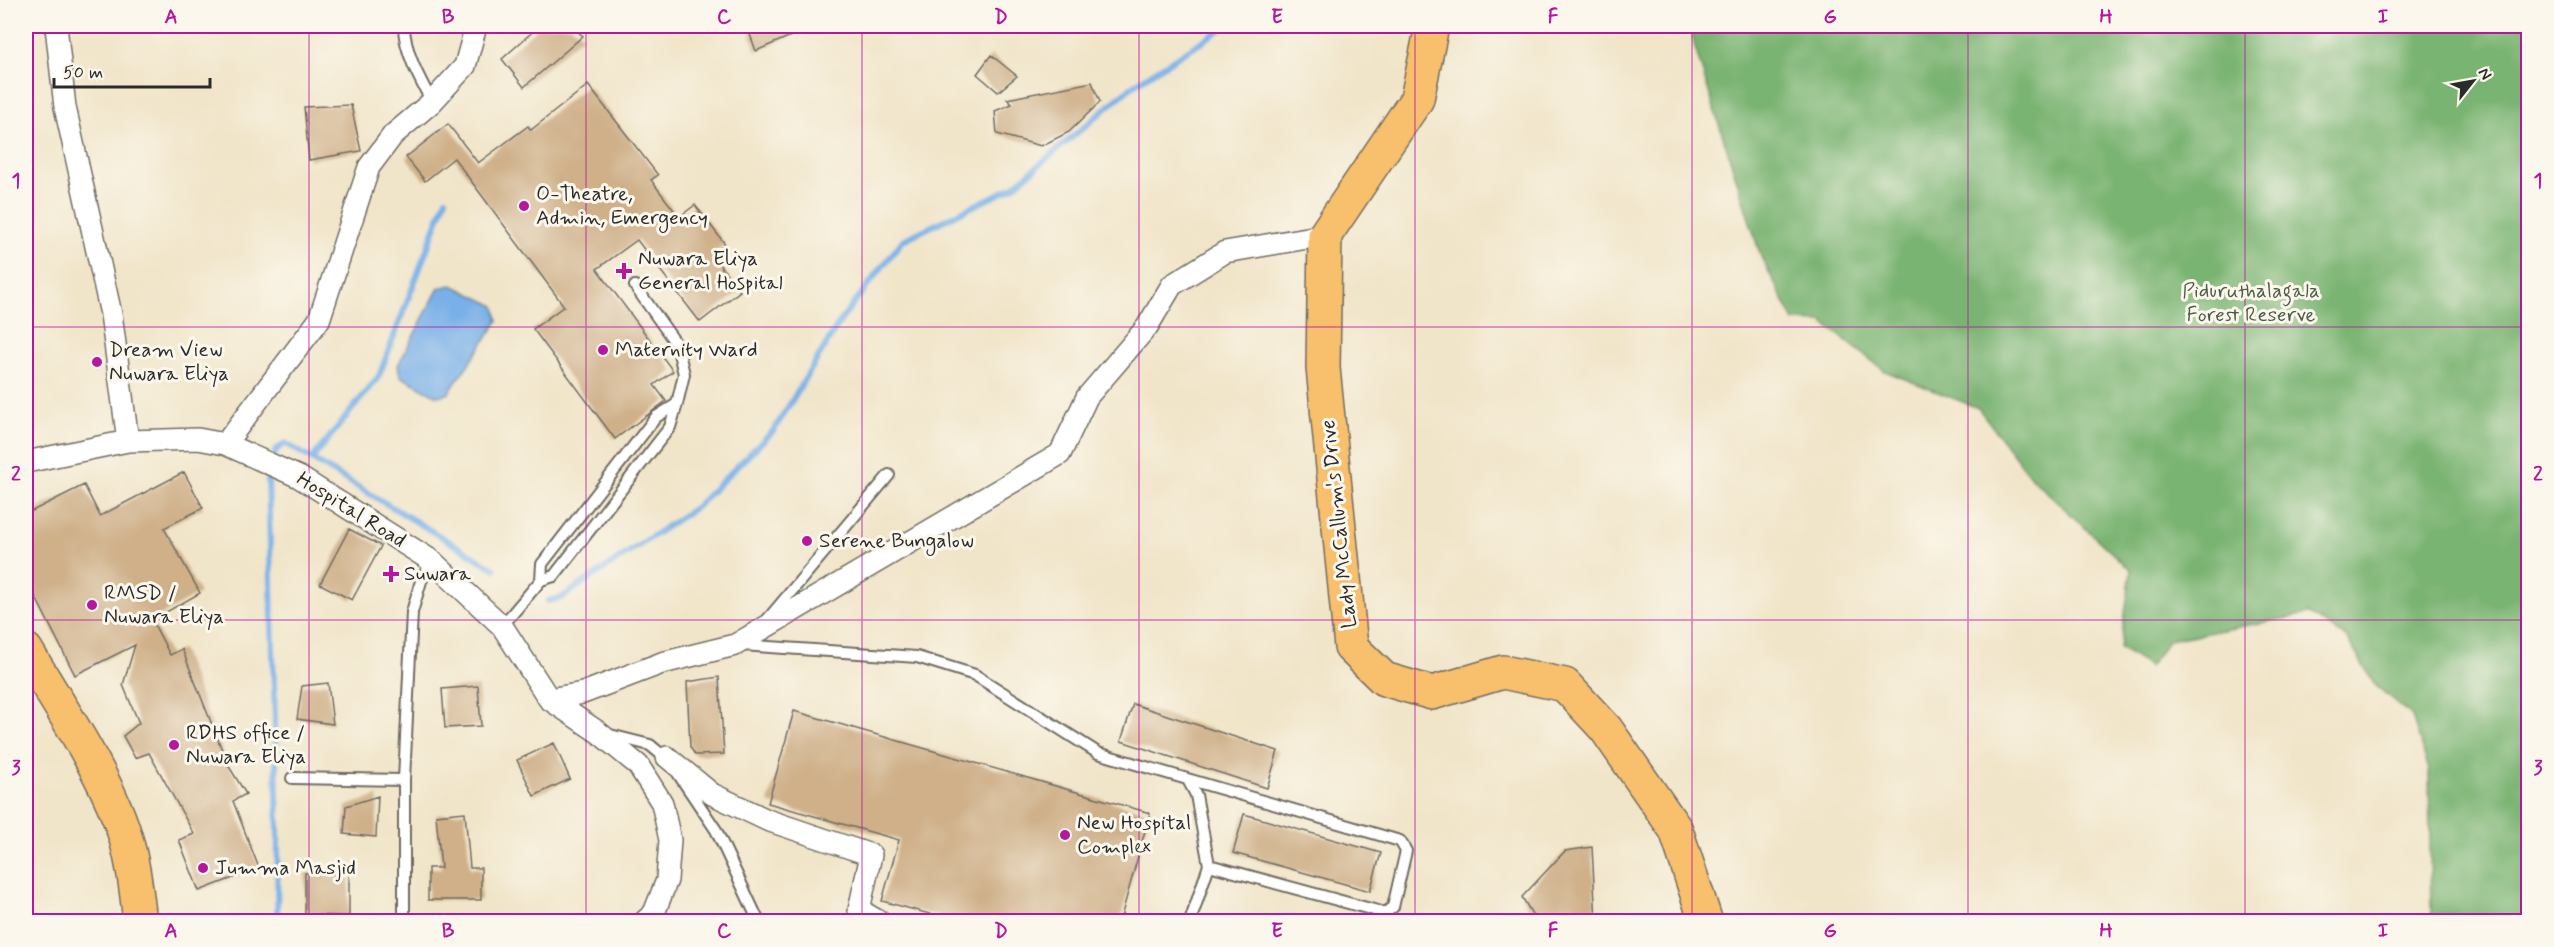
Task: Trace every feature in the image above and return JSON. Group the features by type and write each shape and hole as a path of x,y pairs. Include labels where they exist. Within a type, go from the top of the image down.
{"main road":[{"path":"1325,235 1417,99 1432,26"},
{"name":"Lady McCallum's Drive","path":"1325,235 1323,368 1351,647 1384,680 1432,693 1503,672 1565,685 1606,729 1676,830 1706,921"},
{"path":"26,650 98,773 120,819 135,870 140,921"}],"street":[{"path":"56,26 65,107 111,314 128,441"},
{"path":"225,444 319,320 369,167 393,135 432,102 465,66 476,26"},
{"path":"549,699 583,693 662,663 735,645 1060,454 1087,397 1147,327 1172,285 1225,252 1325,235"},
{"name":"Hospital Road","path":"26,462 128,441 198,439 225,444 299,477 432,561 502,626 549,699 598,732 638,765 662,803 670,840 667,880 654,913 644,921"},
{"path":"667,757 712,794 767,820 872,855 859,910 880,921"}],"lane":[{"path":"404,26 404,34 419,78 432,102"},
{"path":"502,626 541,580 554,576 670,427 684,374 677,345 635,286"},
{"path":"541,580 542,564 656,417 677,404"},
{"path":"758,631 890,474"},
{"path":"404,921 404,780 412,612 421,581 432,561"},
{"path":"735,645 927,660 975,675 1098,753 1400,841 1406,851 1393,907 1385,913 1209,865"},
{"path":"598,732 650,745 667,757 716,830 759,921"},
{"path":"292,778 404,780"},
{"path":"1188,780 1196,795 1209,865 1190,921"}],"green space":[{"name":"Piduruthalagala Forest Reserve","path":"1691,26 2528,26 2528,921 2431,921 2429,770 2412,716 2374,684 2346,637 2309,614 2169,640 2149,667 2120,648 2131,571 2031,477 1978,408 1885,371 1822,322 1794,321 1761,257 1695,48"}],"water":[{"path":"452,285 495,306 498,321 448,394 437,396 400,376 398,365 439,288"}],"building":[{"path":"539,26 571,26 583,36 524,87 502,59"},
{"path":"747,26 814,26 756,51"},
{"path":"991,55 1017,76 998,92 977,74"},
{"path":"1092,82 1100,102 1069,132 1041,146 997,134 995,111 1012,104 1007,99"},
{"path":"588,85 658,175 651,180 679,217 695,205 725,244 712,255 740,291 700,322 637,240 597,269 673,371 654,385 666,401 615,439 533,329 564,306 454,158 425,181 406,157 448,124 478,163 528,126 531,130"},
{"path":"351,105 361,151 309,160 304,107"},
{"path":"184,472 203,508 164,528 200,593 152,620 170,655 182,649 228,765 246,794 233,801 259,868 199,891 179,840 194,834 149,753 135,758 123,736 139,723 123,685 135,645 75,675 26,578 26,514 84,485 100,516"},
{"path":"349,529 381,546 352,600 320,584"},
{"path":"719,677 724,754 695,755 690,747 687,682"},
{"path":"328,683 333,724 297,719 302,686"},
{"path":"478,686 481,726 445,728 442,689"},
{"path":"1133,704 1278,751 1267,788 1121,741"},
{"name":"New Hospital Complex","path":"794,711 1150,813 1120,921 955,921 882,901 899,840 768,803"},
{"path":"554,743 570,779 534,796 517,760"},
{"path":"378,796 376,837 344,834 346,806"},
{"path":"465,812 470,868 481,868 481,900 428,900 428,868 441,868 436,815"},
{"path":"1244,814 1381,853 1370,891 1233,853"},
{"path":"1592,847 1596,921 1536,921 1522,897 1565,851"},
{"path":"305,873 349,873 349,916 305,915"}],"waterway":[{"path":"548,601 561,598 696,507 774,430 841,320 903,240 1013,187 1135,84 1226,26"},
{"path":"312,459 379,376 446,199"},
{"path":"277,922 278,830 268,476 276,450 285,443 495,569"}],"place":[{"name":"O-Theatre, Admin, Emergency","path":"524,206"},
{"name":"Nuwara Eliya General Hospital","path":"624,271"},
{"name":"Maternity Ward","path":"603,350"},
{"name":"Dream View Nuwara Eliya","path":"97,362"},
{"name":"Serene Bungalow","path":"807,541"},
{"name":"Suwara","path":"391,574"},
{"name":"RMSD / Nuwara Eliya","path":"92,605"},
{"name":"RDHS office / Nuwara Eliya","path":"174,745"},
{"name":"New Hospital Complex","path":"1065,835"},
{"name":"Jumma Masjid","path":"203,868"}]}
